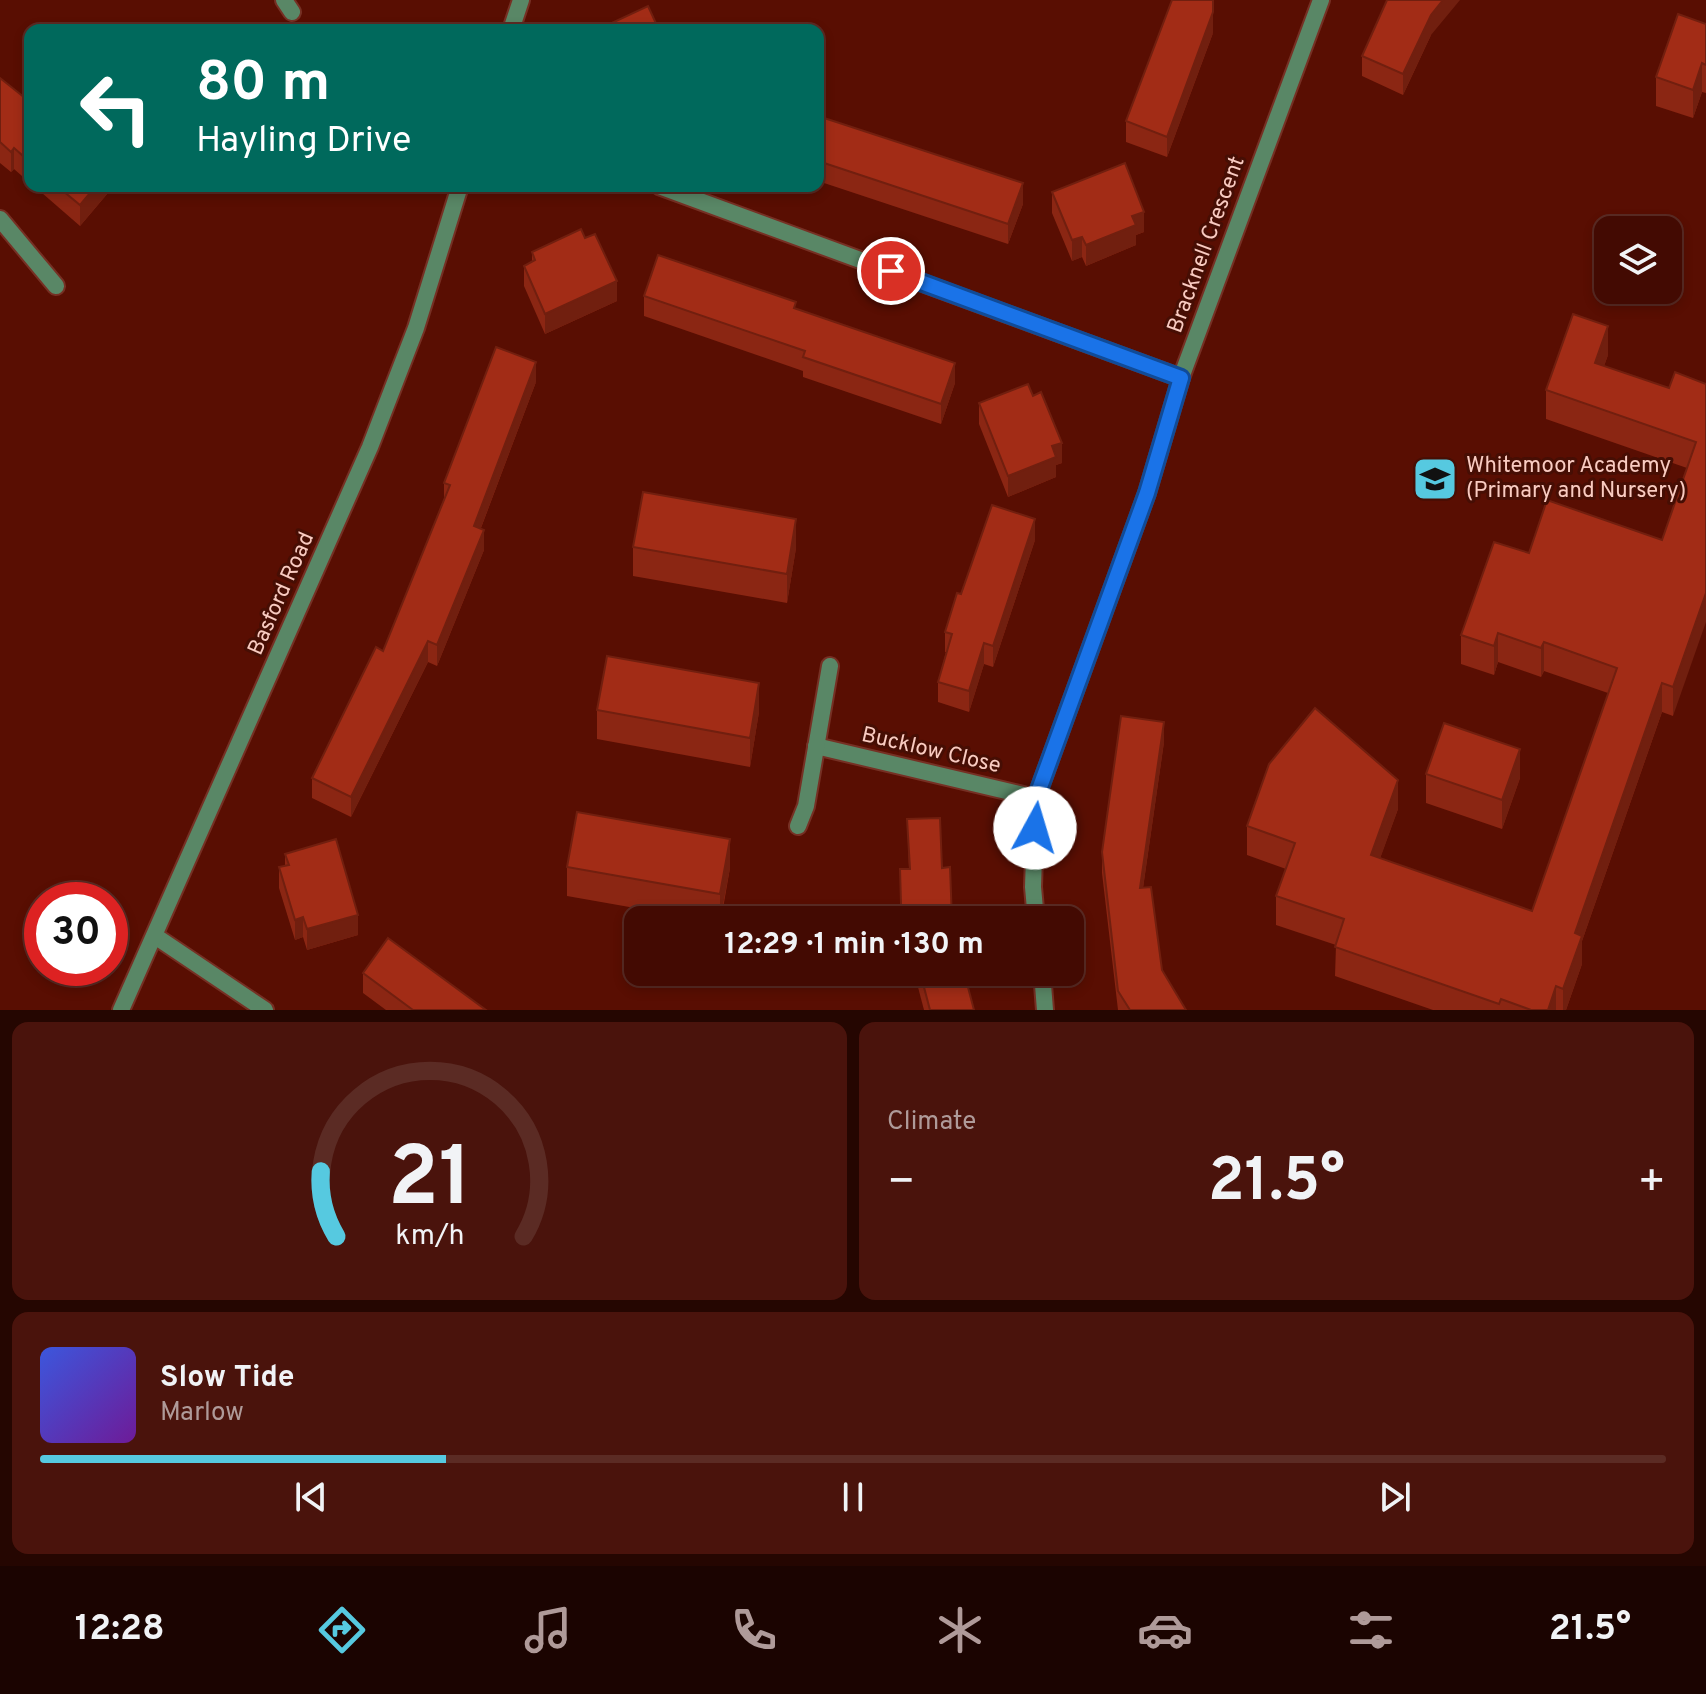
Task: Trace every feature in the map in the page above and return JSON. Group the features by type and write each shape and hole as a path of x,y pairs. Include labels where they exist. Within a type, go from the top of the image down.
{"street":[{"path":"513,24 521,0"},
{"name":"Bracknell Crescent","path":"1035,906 1036,798 1147,493 1181,378 1321,0"},
{"name":"Basford Road","path":"121,1010 370,447 416,328 458,192"},
{"path":"675,192 1181,378"},
{"path":"0,219 56,286"},
{"path":"798,826 806,806 830,666"},
{"name":"Bucklow Close","path":"816,746 1036,798"},
{"path":"155,936 265,1010"},
{"path":"1043,986 1045,1010"}],"building":[{"path":"1172,0 1213,0 1213,12 1167,137 1126,121"},
{"path":"1387,0 1443,0 1431,15 1403,74 1362,56"},
{"path":"648,6 656,24 610,24"},
{"path":"1678,14 1706,24 1706,65 1702,63 1693,90 1656,77"},
{"path":"0,78 24,97 24,157 14,148 11,152 0,142"},
{"path":"824,118 1023,183 1008,224 824,163"},
{"path":"1125,163 1144,212 1132,216 1136,225 1086,245 1082,237 1072,240 1052,192"},
{"path":"64,192 91,192 80,205"},
{"path":"581,229 585,238 595,234 617,281 545,314 524,266 535,260 532,252"},
{"path":"658,255 796,302 794,308 955,363 941,404 803,357 805,351 644,296"},
{"path":"1573,314 1608,326 1595,363 1669,388 1675,372 1706,384 1706,593 1673,687 1662,683 1575,933 1582,936 1563,989 1556,986 1548,1010 1531,1010 1501,999 1499,1004 1335,947 1344,919 1276,896 1295,843 1247,826 1269,764 1315,708 1398,780 1371,855 1532,911 1617,668 1544,642 1541,648 1498,633 1494,646 1461,635 1494,542 1529,553 1547,500 1662,540 1696,442 1546,390"},
{"path":"496,347 536,362 474,526 484,530 437,645 428,641 351,797 312,778 376,647 383,651 450,485 444,483"},
{"path":"1028,384 1033,396 1041,392 1062,443 1052,446 1056,457 1008,476 979,403"},
{"path":"643,492 796,519 787,574 633,547"},
{"path":"992,505 1035,519 993,646 984,643 969,691 938,682 952,634 945,632"},
{"path":"607,656 759,683 750,738 597,710"},
{"path":"1121,716 1164,722 1140,888 1151,887 1162,970 1186,1010 1130,1010 1118,991 1102,852"},
{"path":"1444,723 1520,749 1502,800 1426,774"},
{"path":"577,812 730,839 720,894 567,867"},
{"path":"940,818 942,868 950,867 951,906 902,906 900,869 910,869 907,819"},
{"path":"336,839 358,915 307,929 303,917 295,920 279,867 289,865 285,854"},
{"path":"388,938 486,1010 413,1010 363,973"},
{"path":"924,986 968,986 974,1010 930,1010"}],"place":[{"name":"Whitemoor Academy (Primary and Nursery)","path":"1435,479"}],"route":[{"path":"891,271 1181,378 1147,493 1036,798 1035,828"}]}
